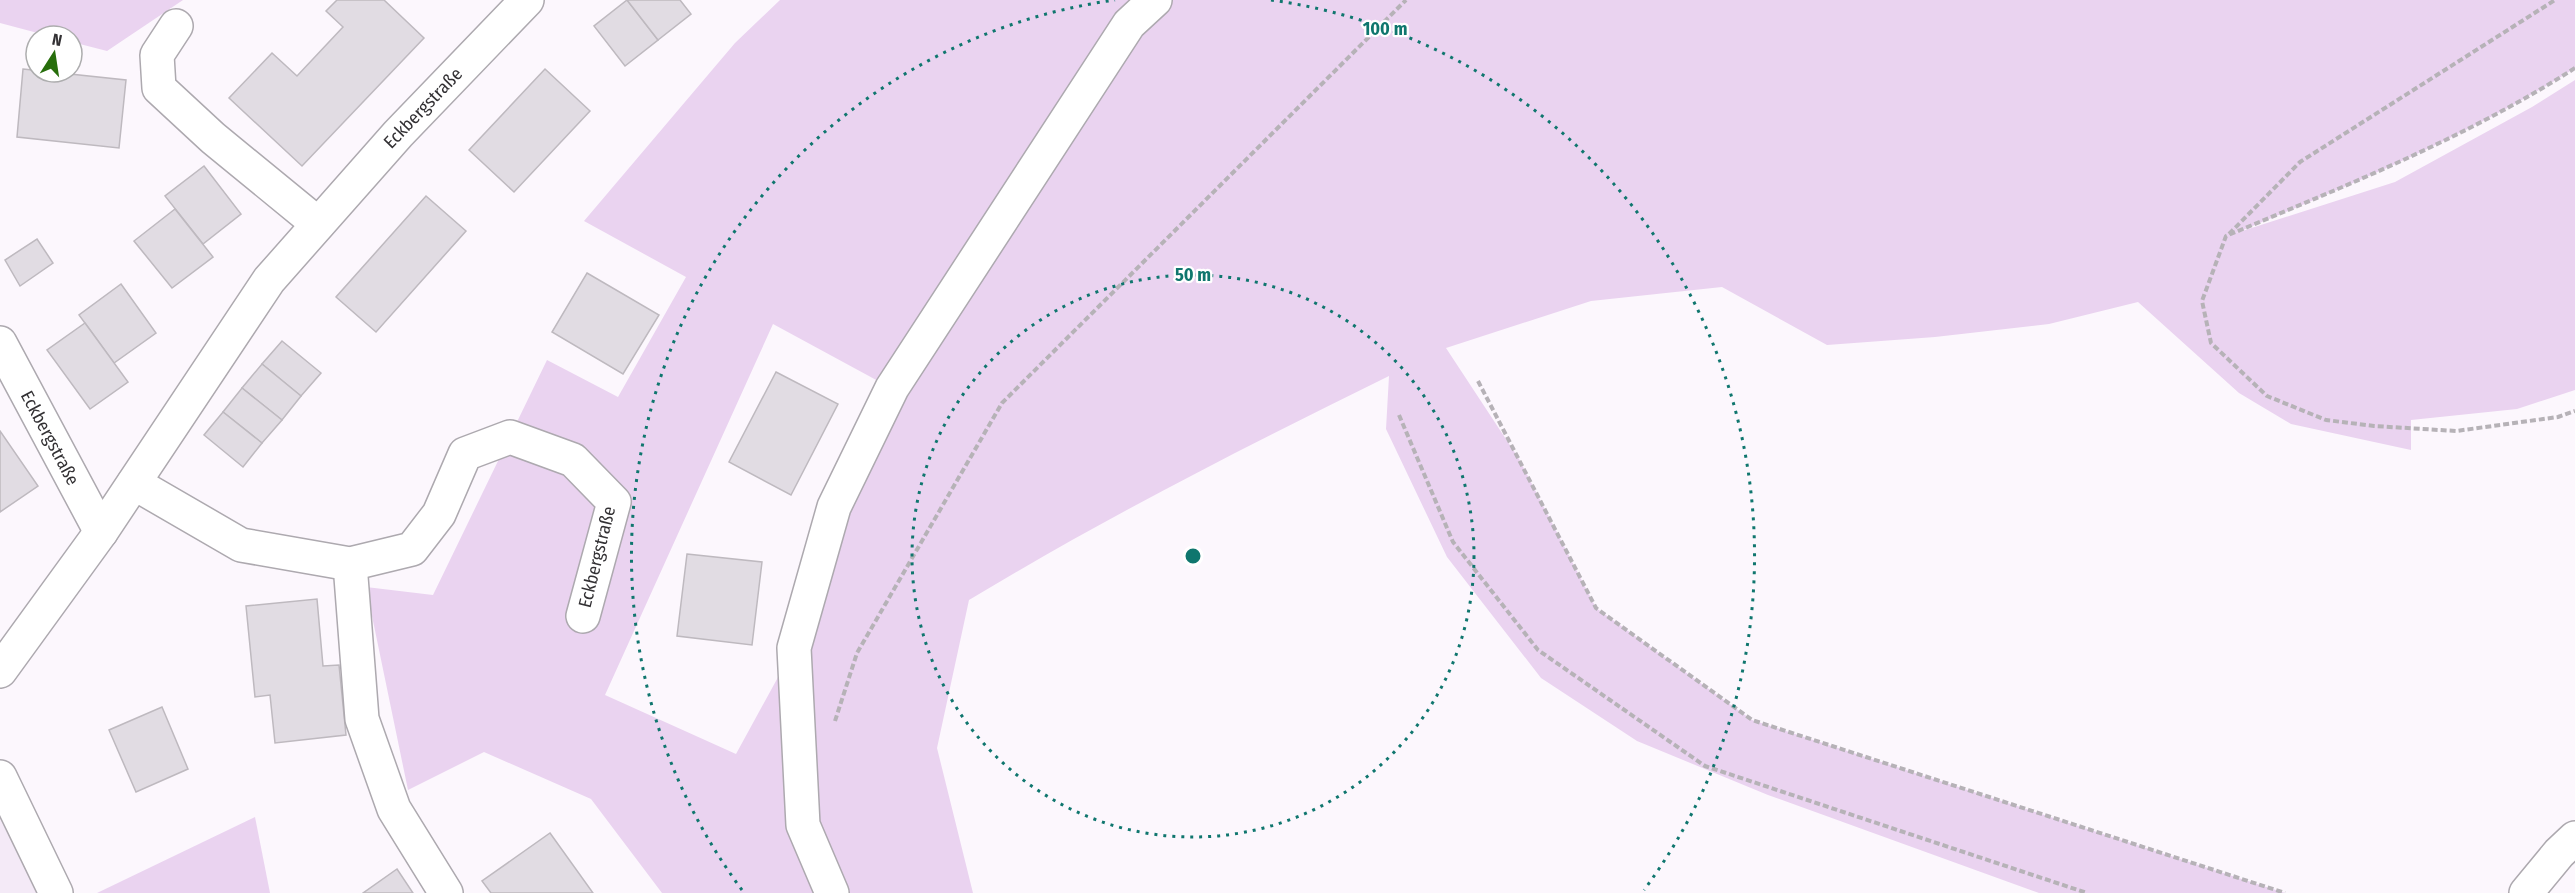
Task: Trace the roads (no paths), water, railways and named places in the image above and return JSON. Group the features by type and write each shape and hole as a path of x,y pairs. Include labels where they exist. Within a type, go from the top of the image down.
{"street":[{"name":"Eckbergstraße","path":"0,671 101,532 269,280 398,134 527,0"},
{"path":"832,893 803,825 794,648 834,507 892,388 1129,24 1155,0"},
{"path":"176,26 157,56 159,88 213,138 318,224"},
{"name":"Eckbergstraße","path":"0,343 101,532"},
{"name":"Eckbergstraße","path":"134,483 241,545 350,564 412,549 439,514 465,454 510,437 573,460 614,502 583,616"},
{"path":"350,564 362,719 394,809 446,893"},
{"path":"0,777 56,893"},
{"path":"2526,893 2559,853 2575,838"}]}
